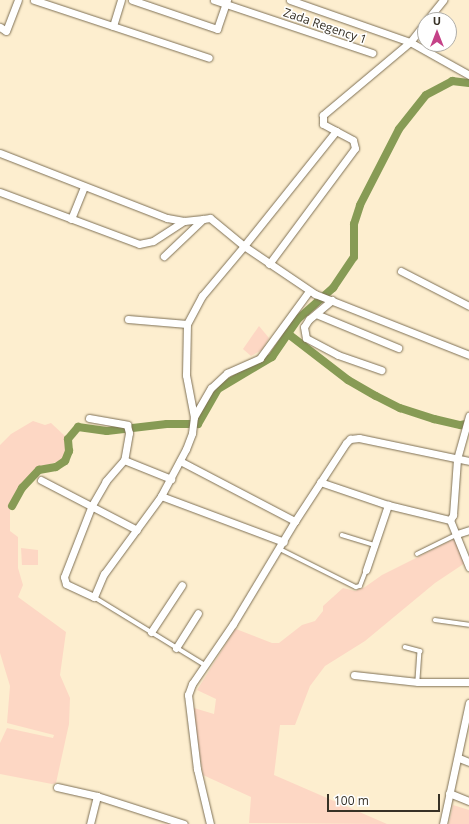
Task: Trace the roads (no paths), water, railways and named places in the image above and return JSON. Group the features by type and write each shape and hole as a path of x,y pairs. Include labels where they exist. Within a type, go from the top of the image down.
{"street":[{"path":"0,27 6,31 18,0"},
{"path":"34,0 209,58"},
{"path":"113,26 121,0"},
{"path":"132,0 152,3 217,29 226,2"},
{"name":"Zada Regency 1","path":"214,0 226,2 372,53"},
{"path":"290,0 410,42 469,75"},
{"path":"433,12 443,0"},
{"path":"269,264 354,148 353,140 323,124 323,115 410,42 417,33"},
{"path":"194,421 186,375 187,324 202,296 336,131"},
{"path":"0,153 167,218 184,221 210,218 215,220 244,246 312,292 469,355"},
{"path":"71,219 84,186"},
{"path":"0,192 139,244 153,241 184,221"},
{"path":"164,256 203,219"},
{"path":"401,271 469,306"},
{"path":"88,418 129,430 124,460 106,481 92,505 63,581 94,597 104,574 161,496 171,479 180,461 194,421 212,388 226,373 260,358 312,292"},
{"path":"329,299 304,327 306,338 332,353 381,370"},
{"path":"316,314 398,348"},
{"path":"128,319 187,324"},
{"path":"450,520 453,515 457,459 469,416"},
{"path":"210,824 198,777 188,706 188,695 192,684 282,546 295,521 346,443 355,438 469,461"},
{"path":"124,460 171,479"},
{"path":"180,461 295,521"},
{"path":"41,480 92,505 137,530"},
{"path":"320,482 388,505 450,520 457,534 469,567"},
{"path":"161,496 282,546"},
{"path":"366,570 388,505"},
{"path":"457,534 469,530"},
{"path":"151,632 182,585"},
{"path":"176,648 198,613"},
{"path":"354,675 418,682 469,682"},
{"path":"443,824 449,793 459,758 469,703"},
{"path":"459,758 469,762"},
{"path":"57,787 97,796 184,824"},
{"path":"449,793 469,801"},
{"path":"90,824 97,796"}],"lane":[{"path":"417,554 457,534"},
{"path":"342,535 375,545"},
{"path":"282,546 356,587 360,586 366,570"},
{"path":"94,597 205,665"},
{"path":"436,620 469,625"},
{"path":"405,647 420,651 418,682"}],"waterway":[{"path":"12,506 22,488 39,470 56,467 65,461 69,451 68,439 78,427 107,431 167,424 198,424 218,389 272,357 298,319 333,288 354,257 354,224 360,205 399,129 426,95 452,81 469,83"},
{"path":"287,333 348,380 376,396 400,408 434,419 461,425 465,424"}]}
